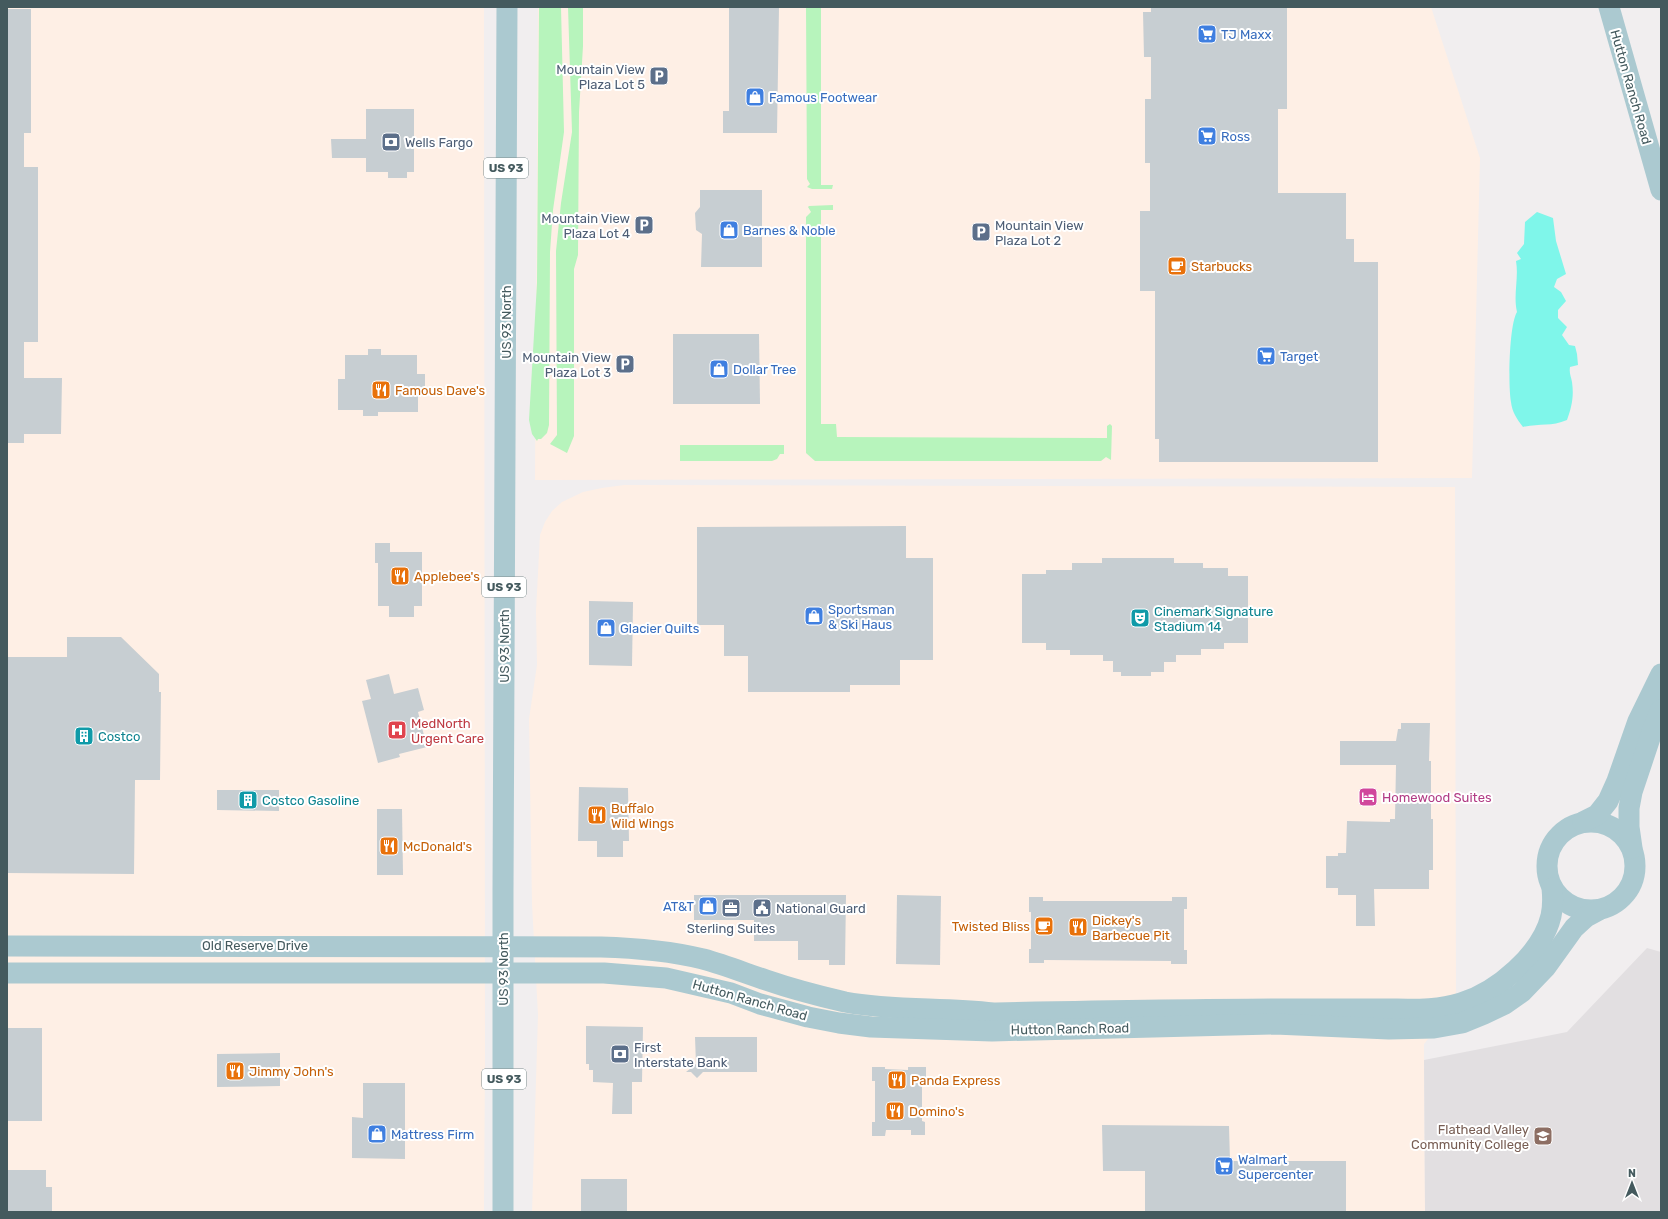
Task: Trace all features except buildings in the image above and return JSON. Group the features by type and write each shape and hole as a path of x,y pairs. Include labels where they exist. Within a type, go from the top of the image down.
{"main road":[{"name":"US 93 North","path":"503,1212 507,7"},
{"name":"Hutton Ranch Road","path":"1609,7 1661,190"},
{"path":"1584,822 1596,822 1610,825 1622,833 1631,845 1636,859 1636,871 1633,883 1626,894 1617,903 1599,910 1586,910 1572,907 1561,899 1552,888 1547,875 1547,862 1550,848 1558,836 1568,828 1597,815 1608,801 1617,782 1638,721 1661,674"},
{"path":"1633,850 1629,827 1630,803 1651,735 1661,710"},
{"name":"Hutton Ranch Road","path":"503,947 601,947 666,952 705,960 778,984 828,998 888,1008 967,1010 993,1013 1264,1009 1431,1010 1462,1003 1483,993 1503,981 1518,968 1539,943 1546,930 1551,916 1552,888"},
{"name":"Hutton Ranch Road","path":"503,974 604,973 636,974 666,978 724,991 760,1004 808,1017 871,1027 992,1032 1275,1024 1434,1028 1462,1023 1505,1004 1522,992 1546,967 1564,939 1574,928 1586,917 1599,910"},
{"name":"Old Reserve Drive","path":"7,946 503,947"},
{"path":"7,973 503,974"}],"shaded area":[{"path":"7,7 484,7 484,1212 7,1212"},
{"path":"538,7 1431,7 1480,158 1472,478 535,480"},
{"path":"624,485 1455,487 1456,1030 1428,1039 1424,1044 1425,1212 532,1212 538,1015 532,904 529,719 537,665 536,611 540,535 545,522 552,511 562,502 583,492"},
{"name":"Flathead Valley Community College","path":"1647,948 1661,952 1661,1212 1425,1212 1424,1060 1567,1032"}],"green space":[{"path":"539,7 561,7 564,132 553,210 550,252 549,425 547,433 537,441 532,434 529,420 537,283"},
{"path":"568,7 583,7 583,46 579,112 578,255 574,269 574,436 567,453 550,444 557,435 556,251 561,203 572,132"},
{"path":"806,7 821,7 821,185 833,185 832,189 812,189 807,187 810,184 807,179"},
{"path":"833,205 833,210 821,210 821,424 836,424 837,437 1107,438 1107,426 1110,424 1112,426 1111,460 1106,457 1101,461 815,461 806,453 806,217 811,212 808,207 809,206"},
{"path":"680,445 784,445 784,454 780,454 777,459 772,461 680,461"}],"water":[{"path":"1537,212 1553,218 1556,241 1566,274 1557,279 1554,287 1561,292 1566,301 1558,310 1558,318 1567,327 1562,335 1569,345 1575,346 1578,365 1570,367 1573,396 1567,420 1551,424 1523,427 1512,409 1510,394 1512,329 1517,312 1516,261 1521,259 1517,253 1524,244 1525,222"}],"place":[{"name":"TJ Maxx","path":"1207,34"},
{"name":"Mountain View Plaza Lot 5","path":"659,76"},
{"name":"Famous Footwear","path":"755,97"},
{"name":"Ross","path":"1207,136"},
{"name":"Wells Fargo","path":"391,142"},
{"name":"Mountain View Plaza Lot 4","path":"644,225"},
{"name":"Barnes & Noble","path":"729,230"},
{"name":"Mountain View Plaza Lot 2","path":"981,232"},
{"name":"Starbucks","path":"1177,266"},
{"name":"Target","path":"1266,356"},
{"name":"Mountain View Plaza Lot 3","path":"625,364"},
{"name":"Dollar Tree","path":"719,369"},
{"name":"Famous Dave's","path":"381,390"},
{"name":"Applebee's","path":"400,576"},
{"name":"Sportsman & Ski Haus","path":"814,616"},
{"name":"Cinemark Signature Stadium 14","path":"1140,618"},
{"name":"Glacier Quilts","path":"606,628"},
{"name":"MedNorth Urgent Care","path":"397,730"},
{"name":"Costco","path":"84,736"},
{"name":"Homewood Suites","path":"1368,797"},
{"name":"Costco Gasoline","path":"248,800"},
{"name":"Buffalo Wild Wings","path":"597,815"},
{"name":"McDonald's","path":"389,846"},
{"name":"AT&T","path":"708,906"},
{"name":"Sterling Suites","path":"731,908"},
{"name":"National Guard","path":"762,908"},
{"name":"Twisted Bliss","path":"1044,926"},
{"name":"Dickey's Barbecue Pit","path":"1078,927"},
{"name":"First Interstate Bank","path":"620,1054"},
{"name":"Jimmy John's","path":"235,1071"},
{"name":"Panda Express","path":"897,1080"},
{"name":"Domino's","path":"895,1111"},
{"name":"Mattress Firm","path":"377,1134"},
{"name":"Flathead Valley Community College","path":"1543,1136"},
{"name":"Walmart Supercenter","path":"1224,1166"}]}
